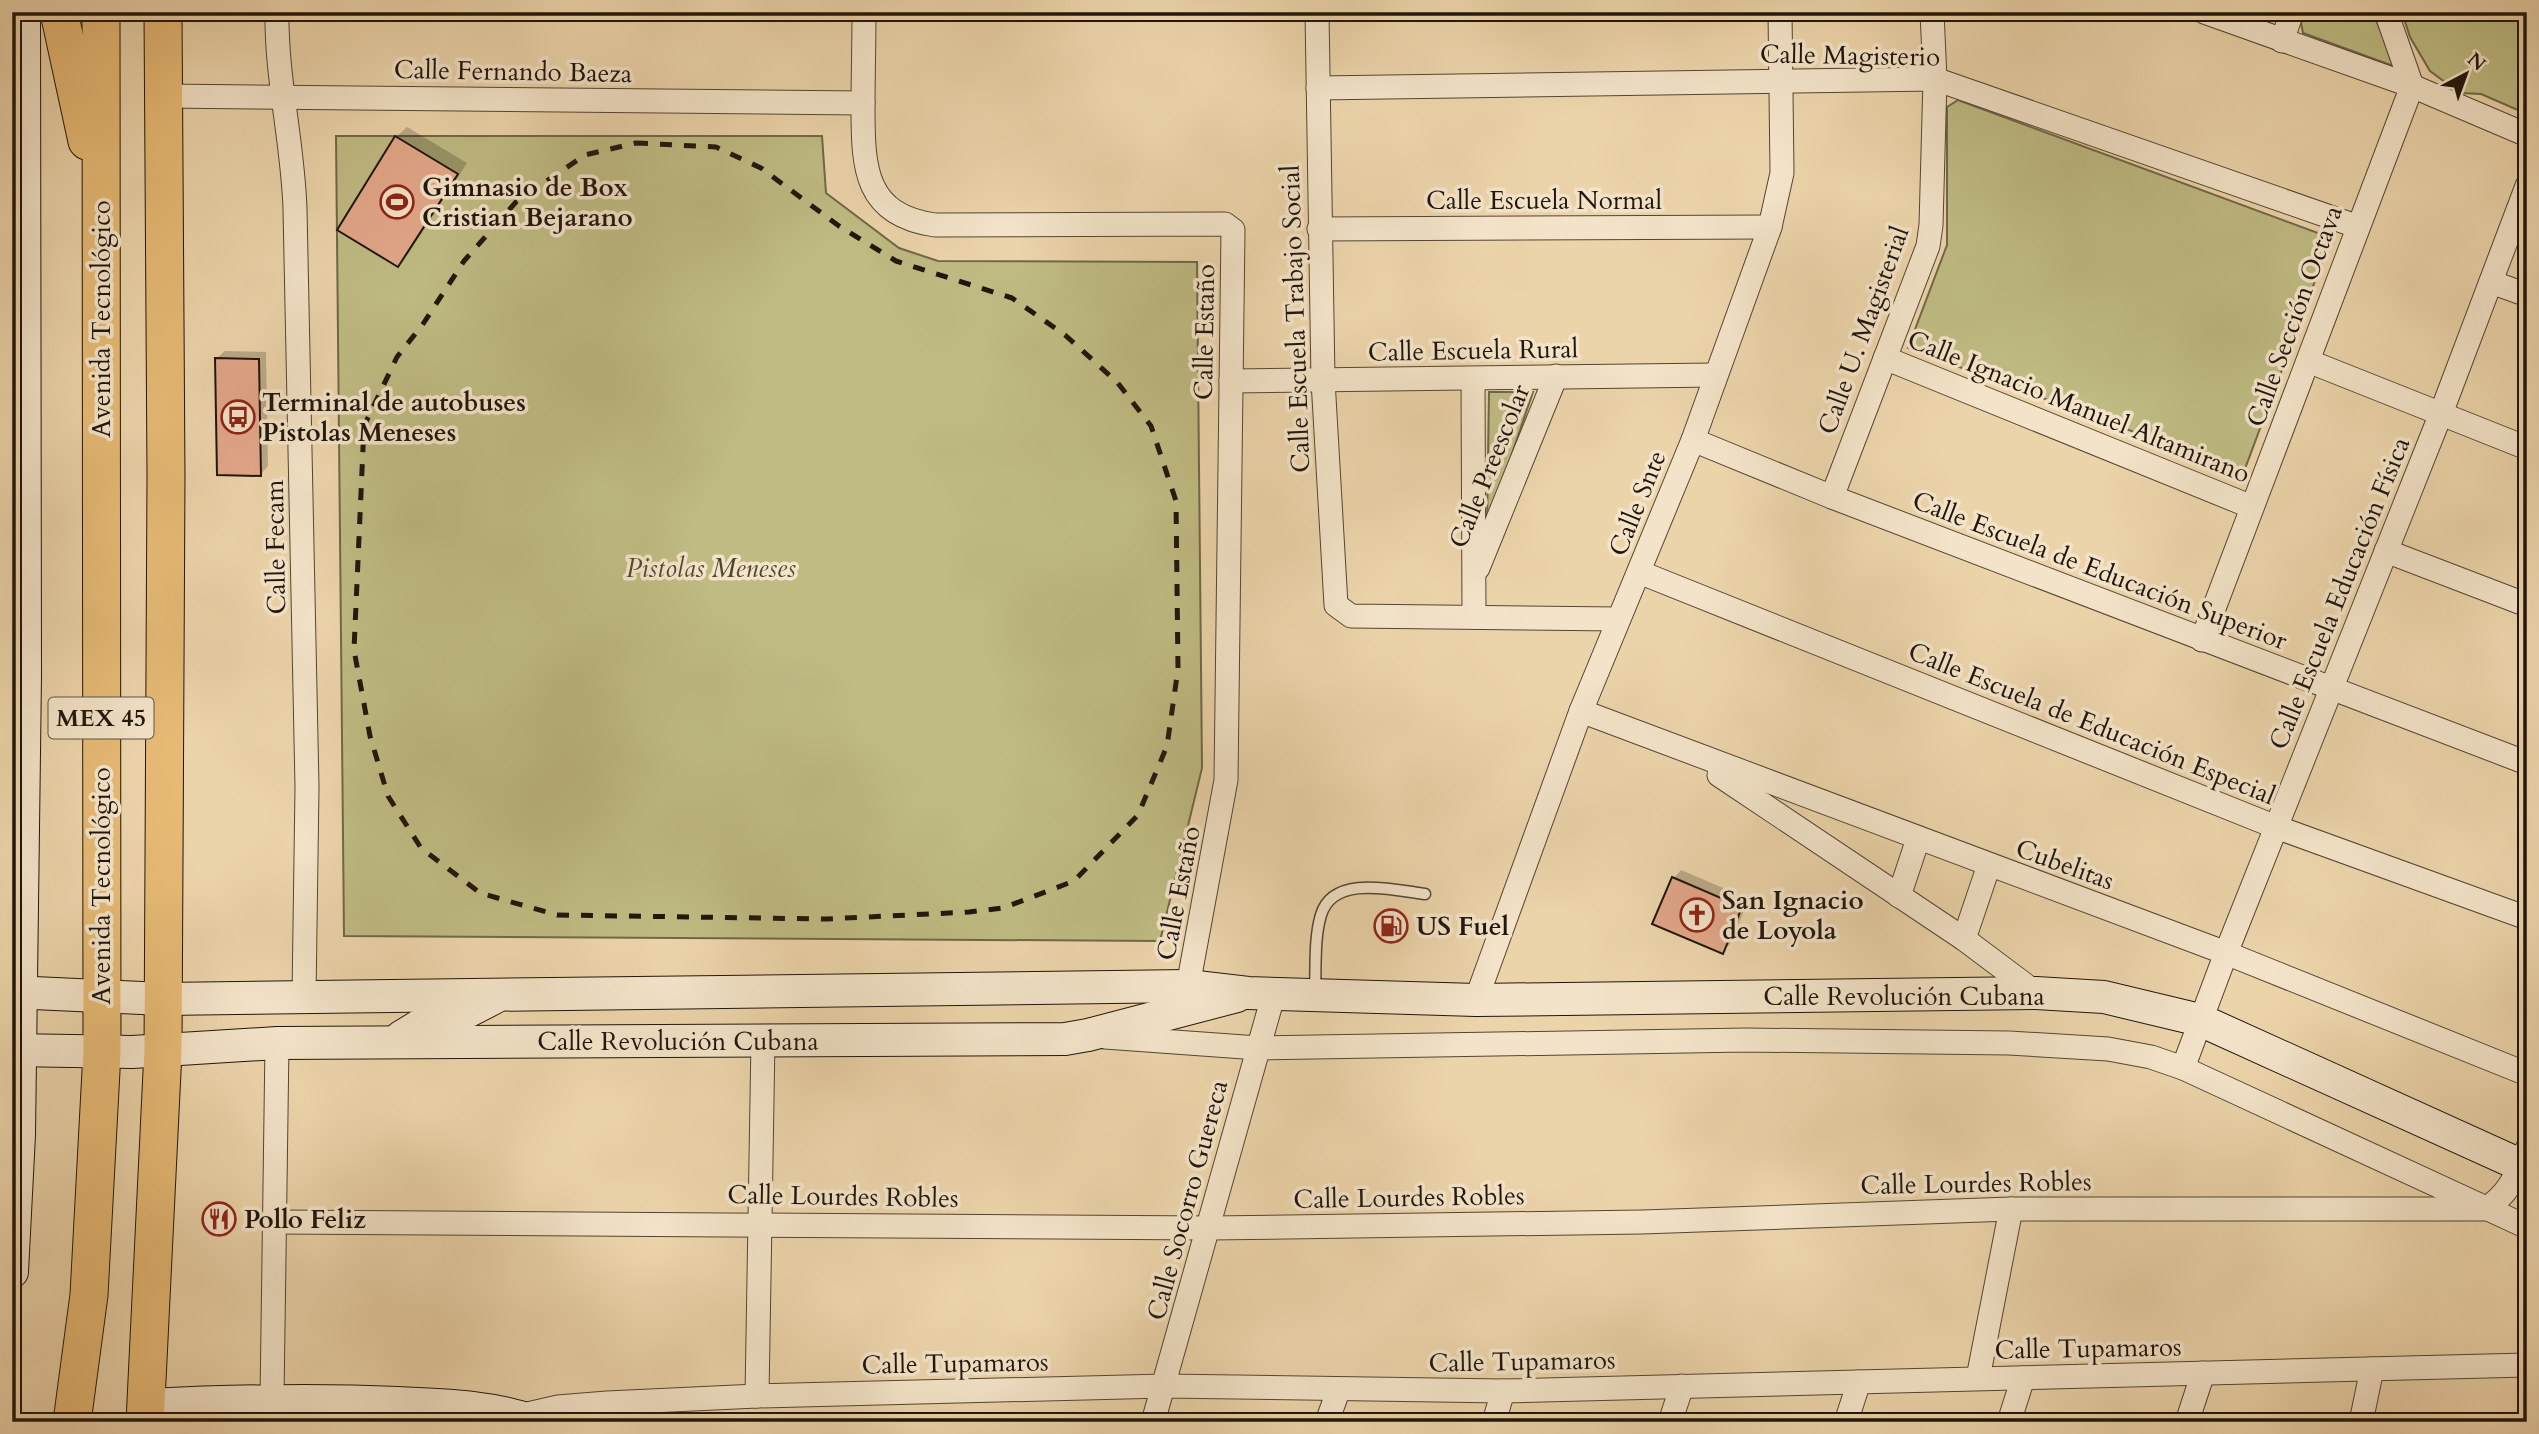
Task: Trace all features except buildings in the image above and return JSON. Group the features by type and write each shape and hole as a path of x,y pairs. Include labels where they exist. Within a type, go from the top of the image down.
{"main road":[{"path":"59,12 85,136 100,178"},
{"name":"Avenida Tecnológico","path":"72,1422 89,1295 102,1052 101,12"},
{"name":"MEX 45","path":"146,1413 163,1051 166,462 163,12"}],"street":[{"path":"12,1272 17,1193 18,58 24,12"},
{"name":"Calle Fecam","path":"277,12 283,97 293,163 295,209 307,787 304,997"},
{"name":"Calle Estaño","path":"864,12 863,154 870,184 890,209 911,220 935,225 1230,226 1234,236 1226,780 1188,986"},
{"name":"Calle Escuela Trabajo Social","path":"1317,12 1323,380 1334,598 1343,613 1351,616 1474,617"},
{"name":"Calle Snte","path":"1476,1000 1581,711 1693,440 1770,227 1781,188 1780,12"},
{"name":"Calle U. Magisterial","path":"1832,497 1922,264 1930,236 1935,79 1932,12"},
{"path":"2204,12 2412,86 2527,135"},
{"path":"2282,41 2292,12"},
{"path":"2386,12 2412,86"},
{"name":"Calle Magisterio","path":"1318,88 1935,79 2357,226"},
{"name":"Calle Sección Octava","path":"2202,640 2412,86"},
{"name":"Calle Fernando Baeza","path":"163,96 863,103"},
{"name":"Calle Escuela Educación Física","path":"2183,1068 2226,953 2440,416 2527,186"},
{"name":"Calle Escuela Normal","path":"1319,229 1770,227"},
{"path":"2491,282 2527,295"},
{"name":"Calle Ignacio Manuel Altamirano","path":"1885,358 2252,507"},
{"path":"2308,361 2440,416 2527,448"},
{"name":"Calle Escuela Rural","path":"1231,381 1716,375"},
{"name":"Calle Preescolar","path":"1474,577 1556,376"},
{"path":"1473,380 1474,617 1618,619"},
{"name":"Calle Escuela de Educación Superior","path":"1693,440 1832,497 2527,763"},
{"path":"2386,551 2527,605"},
{"name":"Calle Escuela de Educación Especial","path":"1639,572 2276,827 2527,918"},
{"name":"Cubelitas","path":"1581,711 1686,753 2226,953 2527,1074"},
{"path":"1686,753 1964,939 2036,993"},
{"path":"1899,896 1917,839"},
{"path":"1964,939 1989,865"},
{"name":"Calle Revolución Cubana","path":"16,992 163,999 1188,986 1261,993 1476,1000 2036,993 2104,997 2200,1020 2525,1160"},
{"name":"Calle Revolución Cubana","path":"16,1051 163,1051 276,1043 1065,1038 1261,993"},
{"name":"Calle Socorro Guereca","path":"1153,1422 1210,1228 1258,1048 1261,993"},
{"path":"391,1044 419,1026 457,1017 502,994"},
{"path":"1087,1035 1258,1048 1746,1041 2009,1043 2108,1049 2151,1057 2183,1068 2527,1227"},
{"path":"757,1396 763,1040"},
{"path":"272,1399 276,1043"},
{"path":"2485,1209 2497,1202 2509,1188 2525,1160"},
{"path":"1978,1378 2011,1209"},
{"name":"Calle Lourdes Robles","path":"275,1222 760,1223 1210,1228 1642,1222 2011,1209 2485,1209"},
{"name":"Calle Tupamaros","path":"507,1417 558,1407 757,1396 1165,1386 1338,1391 1503,1391 2527,1365"},
{"path":"2361,1422 2372,1369"},
{"path":"2187,1422 2203,1373"},
{"path":"2009,1422 2023,1378"},
{"path":"1846,1422 1859,1382"},
{"path":"1670,1422 1682,1386"},
{"path":"1328,1422 1338,1391"},
{"path":"1494,1422 1503,1391"},
{"path":"146,1413 272,1399 308,1411 507,1417"}],"lane":[{"path":"1315,994 1320,915 1327,903 1336,895 1356,888 1424,894"}],"green space":[{"path":"2305,12 2373,12 2396,67 2303,33 2301,23"},
{"path":"2402,12 2527,12 2527,114 2481,94 2460,93 2430,71 2410,37"},
{"path":"1958,100 2326,236 2328,246 2246,466 2239,471 1908,348 1947,245 1947,107"},
{"name":"Pistolas Meneses","path":"336,136 822,136 826,193 899,248 938,261 1197,262 1202,768 1160,941 344,936"},
{"path":"1489,392 1533,392 1487,527"}],"railway":[{"path":"636,143 716,147 761,168 839,226 896,261 1012,298 1065,335 1117,382 1151,426 1176,501 1178,669 1167,746 1138,815 1074,881 1003,908 969,912 827,919 557,915 480,893 421,848 388,796 370,736 354,650 364,426 397,357 423,324 464,261 516,202 585,155 636,143"}],"place":[{"name":"Gimnasio de Box Cristian Bejarano","path":"397,202"},
{"name":"Terminal de autobuses Pistolas Meneses","path":"238,417"},
{"name":"San Ignacio de Loyola","path":"1697,915"},
{"name":"US Fuel","path":"1391,926"},
{"name":"Pollo Feliz","path":"219,1219"}]}
